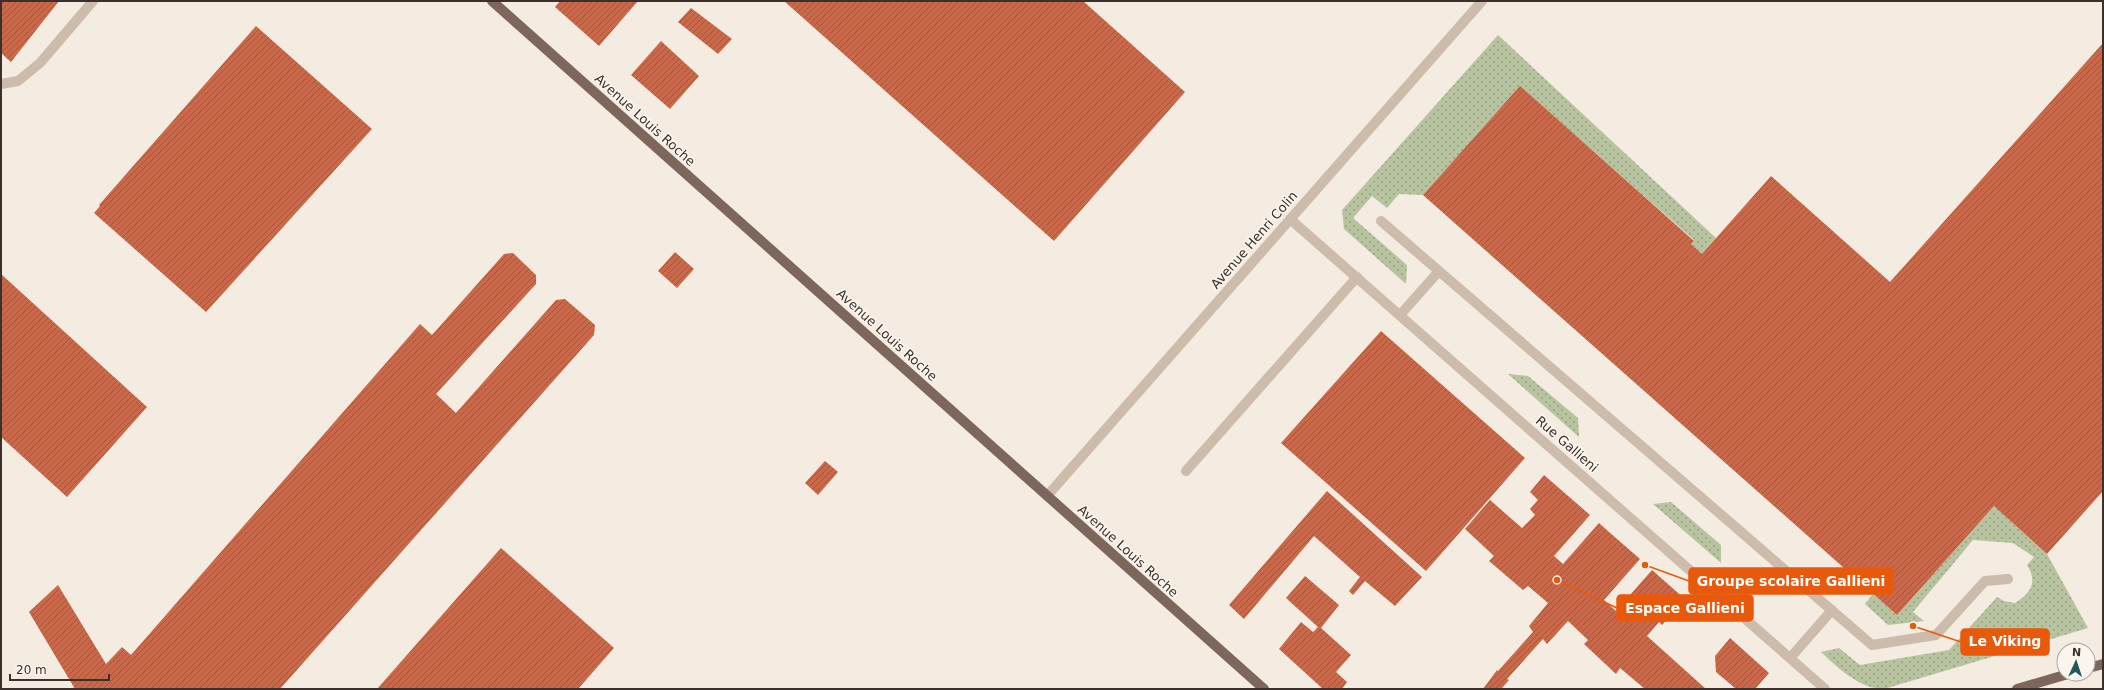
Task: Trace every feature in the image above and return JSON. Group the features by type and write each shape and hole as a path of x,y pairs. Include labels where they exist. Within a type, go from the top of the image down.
{"main road":[{"name":"Avenue Louis Roche","path":"492,1 1264,689"},
{"path":"2017,689 2056,678"}],"street":[{"path":"1,84 18,81 40,62 93,1"},
{"name":"Avenue Henri Colin","path":"1047,496 1482,1"},
{"name":"Rue Gallieni","path":"1290,219 1791,657 1825,689"},
{"path":"1381,221 1872,644 1936,635 1985,581 2008,579"},
{"path":"1400,315 1439,271"},
{"path":"1186,471 1357,277"},
{"path":"1791,657 1832,610"}],"green space":[{"path":"1498,35 1716,238 1702,254 1691,244 1694,240 1520,87 1423,195 1399,194 1387,208 1372,196 1353,218 1407,265 1406,284 1344,229 1342,210"},
{"path":"1508,374 1528,376 1578,418 1579,437"},
{"path":"1671,502 1721,545 1721,563 1653,504"},
{"path":"1994,506 2047,554 2088,628 1884,689 1875,688 1858,682 1842,671 1821,652 1839,648 1860,665 1949,650 1997,597 2004,601 2015,603 2021,599 2031,587 2032,577 2027,565 2034,557 2013,543 1973,540 1913,612 1924,621 1888,625 1865,604 1873,594 1897,615"}],"building":[{"path":"1,1 59,1 11,62 1,53"},
{"path":"560,1 638,1 599,46 555,7"},
{"path":"784,1 1083,1 1185,92 1054,241"},
{"path":"691,8 732,39 718,54 678,22"},
{"path":"256,26 372,129 206,312 94,213 100,206 99,205"},
{"path":"661,41 699,76 670,109 631,75"},
{"path":"2103,43 2103,491 2047,554 1994,506 1897,615 1423,195 1520,86 1694,241 1691,244 1702,254 1771,176 1890,282"},
{"path":"675,252 694,269 677,288 658,271"},
{"path":"513,253 536,275 536,284 436,394 456,413 556,300 565,299 595,325 594,335 280,689 75,689 29,612 58,585 106,664 122,647 131,655 420,324 432,335 504,254"},
{"path":"1,274 147,407 67,497 1,437"},
{"path":"1381,331 1525,458 1426,571 1281,443"},
{"path":"825,461 838,472 818,495 805,483"},
{"path":"1544,475 1590,515 1554,556 1563,564 1599,523 1640,559 1604,600 1616,611 1652,570 1695,608 1683,621 1673,612 1662,625 1659,622 1647,636 1706,689 1645,689 1620,668 1616,674 1584,644 1588,640 1568,621 1547,644 1543,639 1507,679 1509,680 1502,688 1483,689 1497,670 1498,671 1533,632 1529,626 1548,603 1528,586 1523,590 1489,561 1494,556 1465,529 1490,500 1522,528 1535,515 1530,509 1538,500 1530,492"},
{"path":"1327,491 1422,577 1395,606 1365,581 1353,595 1349,591 1360,577 1314,536 1244,619 1229,605"},
{"path":"501,548 614,648 578,689 377,689"},
{"path":"1305,576 1339,605 1321,628 1351,655 1336,672 1347,682 1342,689 1323,689 1279,649 1301,622 1313,632 1318,627 1286,598"},
{"path":"1730,638 1769,673 1755,689 1736,689 1716,672 1715,656"}],"place":[{"name":"Groupe scolaire Gallieni","path":"1645,565"},
{"name":"Espace Gallieni","path":"1557,580"},
{"name":"Le Viking","path":"1913,626"}]}
